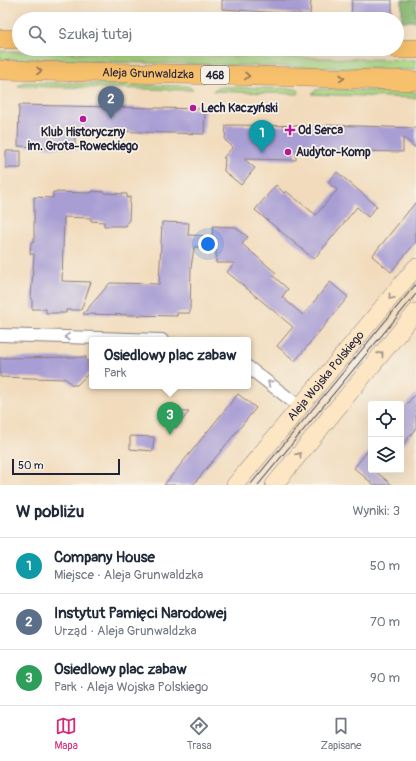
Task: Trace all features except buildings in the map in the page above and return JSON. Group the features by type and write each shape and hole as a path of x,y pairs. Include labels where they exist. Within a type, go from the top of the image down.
{"main road":[{"path":"0,39 12,39"},
{"path":"404,49 416,49"},
{"name":"Aleja Grunwaldzka","path":"0,70 416,81"}],"street":[{"name":"Aleja Wojska Polskiego","path":"235,485 416,267"},
{"path":"274,485 416,312"},
{"path":"0,335 89,338"},
{"path":"251,369 300,407"}],"green space":[{"path":"402,0 416,0 416,21 404,21 404,12 402,12"},
{"path":"0,51 12,51 12,56 231,56 416,60 416,70 0,59"},
{"path":"23,82 188,86 193,90 18,86"},
{"path":"217,88 297,89 299,91 298,94 213,91"},
{"path":"316,90 416,92 416,98 312,94"}],"tram line":[{"path":"250,485 416,284"},
{"path":"258,485 416,294"}],"place":[{"name":"Lech Kaczyński","path":"193,108"},
{"name":"Klub Historyczny im. Grota-Roweckiego","path":"83,119"},
{"name":"Instytut Pamięci Narodowej","path":"111,119"},
{"name":"Od Serca","path":"290,130"},
{"name":"Audytor-Komp","path":"288,152"},
{"name":"Company House","path":"262,153"},
{"name":"Osiedlowy plac zabaw","path":"170,435"}]}
